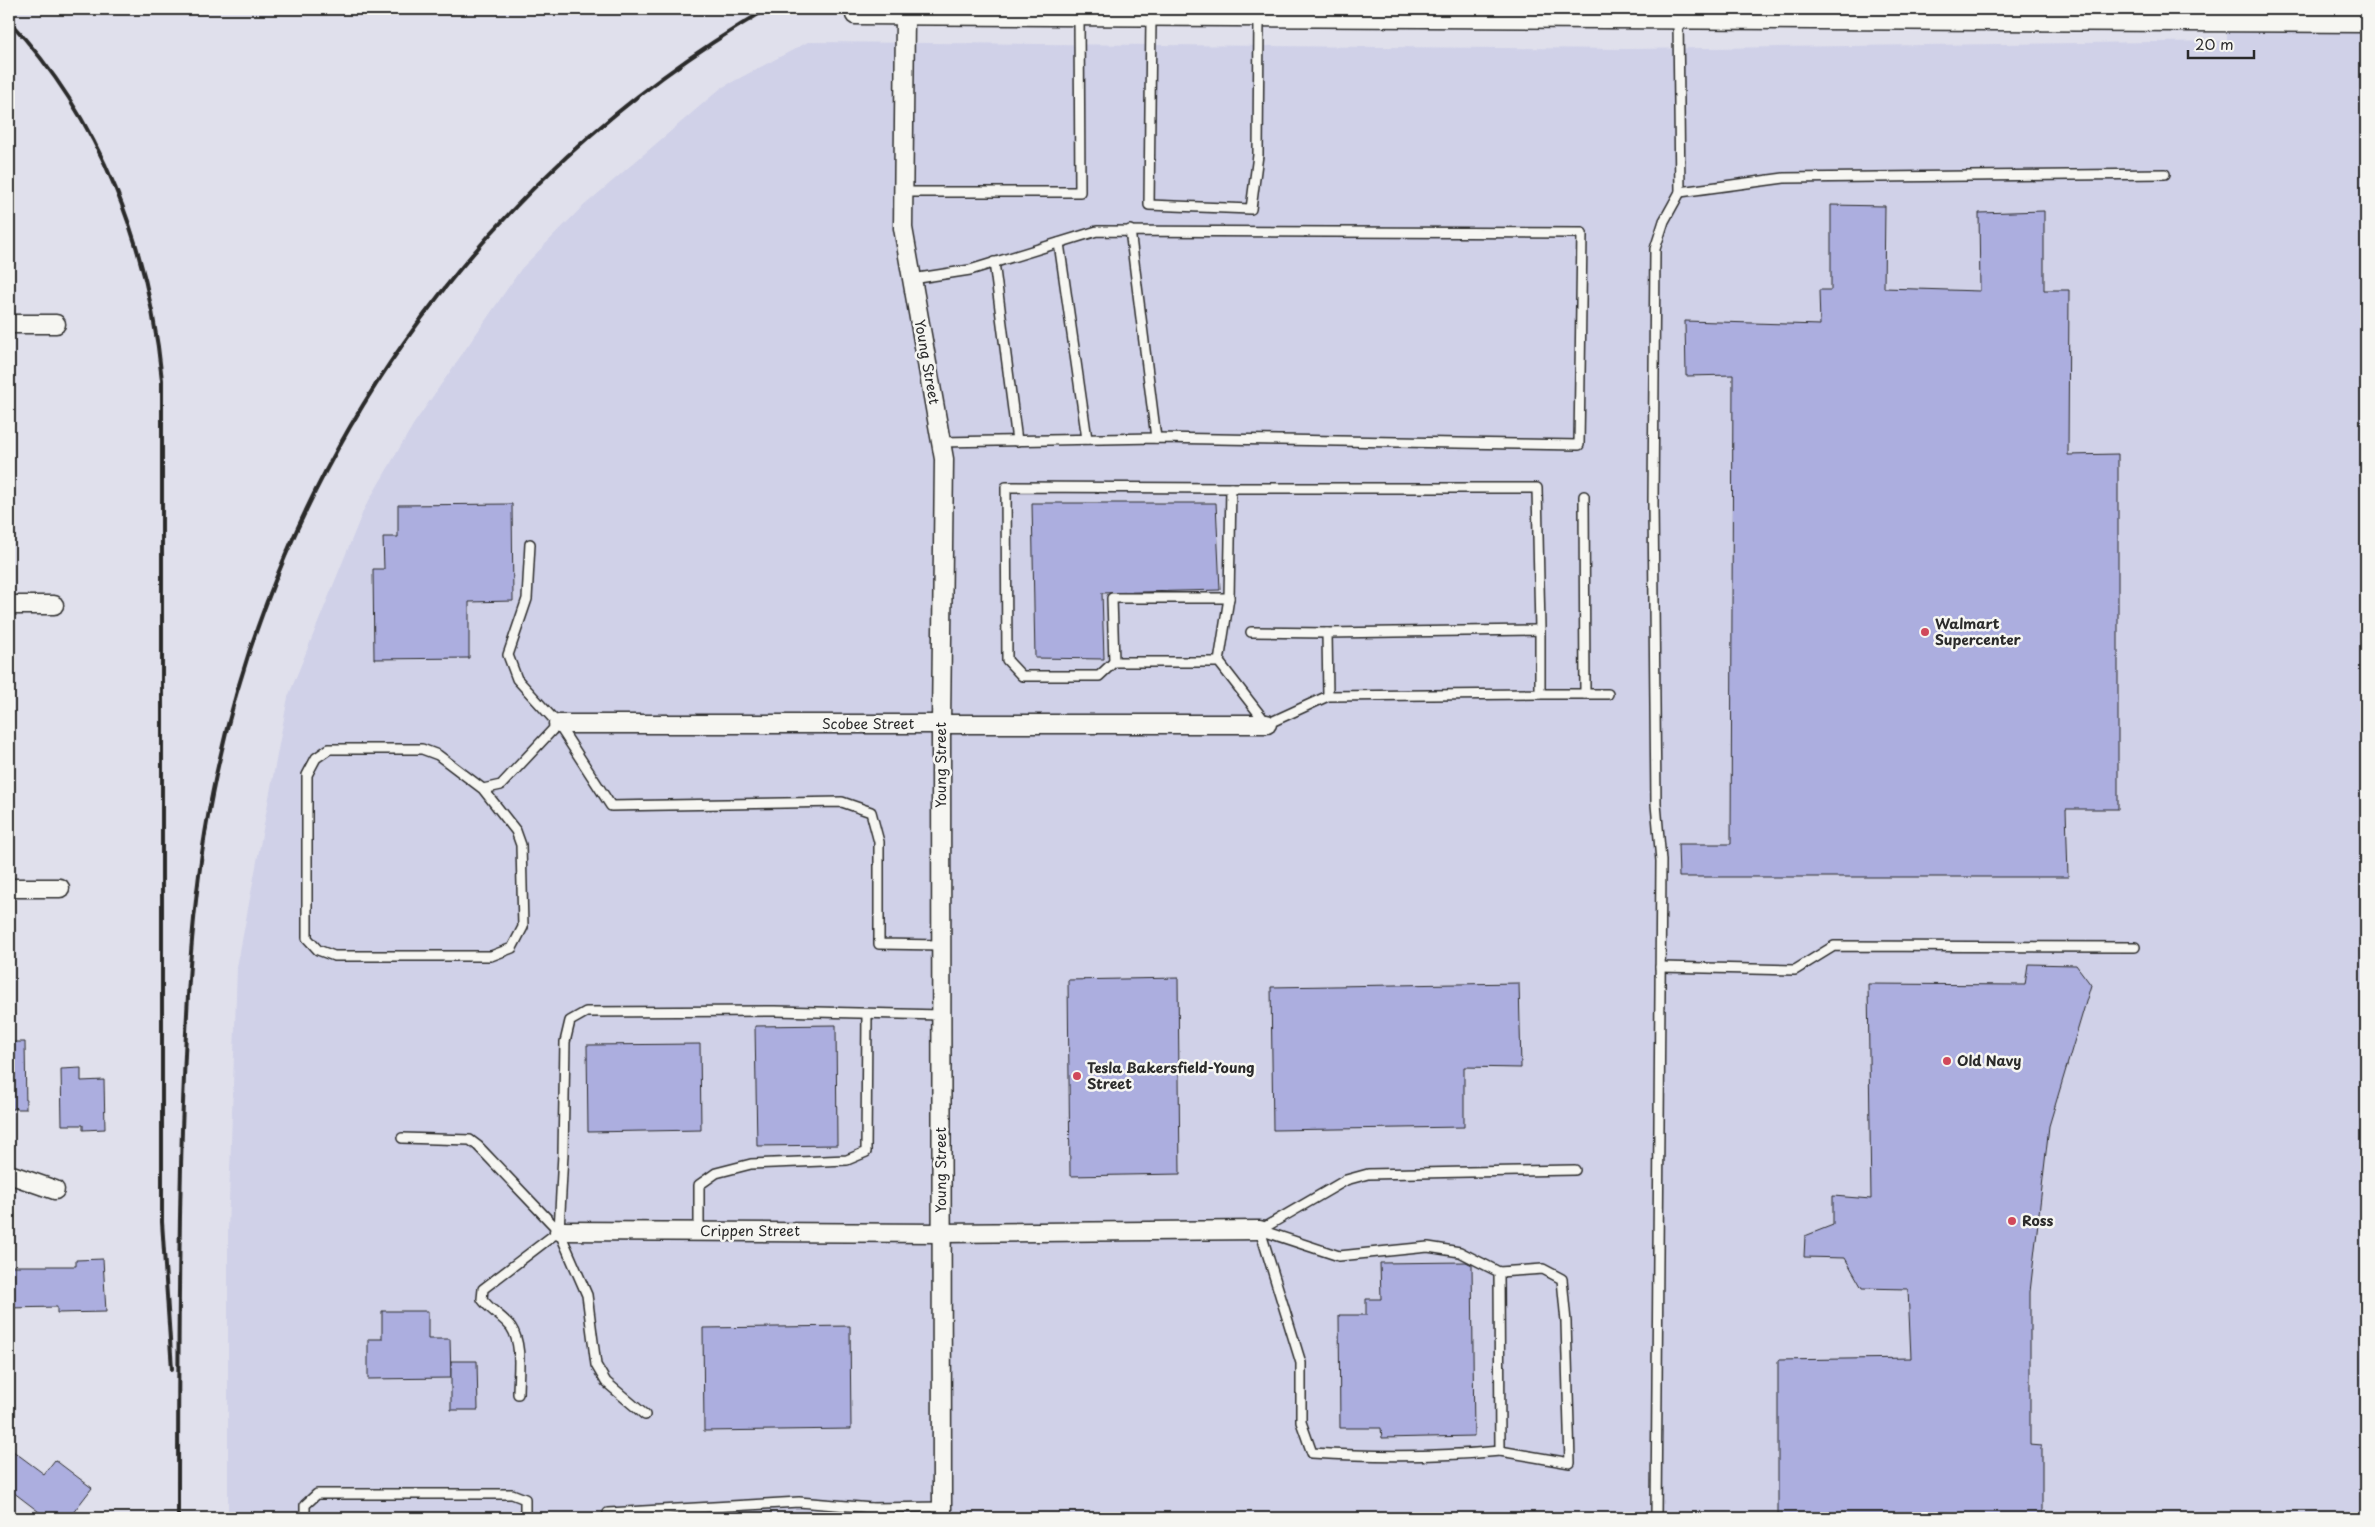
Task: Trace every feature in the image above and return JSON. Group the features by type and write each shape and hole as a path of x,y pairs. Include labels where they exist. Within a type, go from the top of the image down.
{"street":[{"path":"855,15 1678,20 2271,16 2366,23"},
{"name":"Young Street","path":"905,16 903,228 944,459 941,724 942,1512"},
{"path":"9,324 56,324"},
{"path":"9,605 54,605"},
{"name":"Scobee Street","path":"558,724 1268,724"},
{"path":"9,888 60,888"},
{"path":"9,1174 55,1190"},
{"name":"Crippen Street","path":"559,1231 941,1232 1260,1230"}],"lane":[{"path":"904,192 1080,192 1080,17"},
{"path":"1151,17 1149,205 1252,209 1258,155 1259,18"},
{"path":"1656,1518 1662,861 1656,804 1653,504 1655,249 1664,221 1680,192 1678,20"},
{"path":"1680,192 1784,178 2165,174"},
{"path":"1130,230 1156,438"},
{"path":"912,279 970,270 1097,231 1582,233 1579,445 1156,438 941,442"},
{"path":"1059,243 1087,439"},
{"path":"994,262 1017,441"},
{"path":"1219,662 1114,662 1099,676 1022,676 1007,660 1006,487 1537,488 1540,694"},
{"path":"1231,488 1228,598 1219,662 1268,724 1328,696 1608,694"},
{"path":"1584,496 1586,694"},
{"path":"530,544 527,599 508,655 517,679 558,724 611,806 842,802 871,812 879,842 879,944 941,945"},
{"path":"1114,662 1112,598 1228,598"},
{"path":"1251,632 1327,633 1540,630"},
{"path":"1327,633 1328,696"},
{"path":"483,789 516,831 521,845 522,927 512,948 491,956 334,956 318,950 307,938 307,775 316,758 329,749 422,749 438,755 483,789 501,785 558,724"},
{"path":"1660,967 1794,970 1834,946 2134,947"},
{"path":"518,1394 518,1350 514,1335 510,1326 490,1310 482,1299 483,1289 559,1231 563,1154 565,1042 570,1021 586,1012 775,1011 941,1015"},
{"path":"699,1231 699,1185 716,1172 751,1164 847,1160 866,1152 867,1014"},
{"path":"402,1138 470,1140 478,1146 559,1231 587,1295 596,1365 606,1382 645,1415"},
{"path":"1260,1230 1346,1180 1368,1174 1575,1170"},
{"path":"1260,1230 1339,1256 1428,1247 1460,1252 1499,1272 1543,1269 1562,1279 1566,1322 1570,1463 1500,1451 1457,1455 1367,1456 1312,1453 1301,1422 1301,1363 1260,1230"},
{"path":"1499,1272 1500,1451"},
{"path":"305,1518 305,1504 317,1494 512,1494 525,1499 525,1518"},
{"path":"608,1518 608,1513 799,1502 942,1512"},
{"path":"872,1508 872,1518"}],"shaded area":[{"path":"2227,9 2366,9 2366,1518 228,1518 228,1230 237,967 288,697 364,509 413,425 521,269 580,209 721,88 808,42 1629,49 2227,41"}],"building":[{"name":"Walmart Supercenter","path":"1831,205 1885,206 1884,288 1980,291 1979,213 2044,211 2044,290 2069,290 2068,455 2118,454 2118,809 2066,809 2068,877 1679,877 1678,844 1731,844 1733,375 1686,376 1685,321 1820,325 1819,290 1831,290"},
{"path":"1032,503 1216,503 1220,590 1102,593 1104,659 1035,658"},
{"path":"512,504 513,601 469,602 469,658 374,659 373,569 384,569 383,537 398,537 398,505"},
{"path":"2028,964 2076,965 2091,985 2049,1126 2030,1292 2030,1445 2042,1446 2042,1518 1778,1518 1778,1360 1911,1358 1908,1289 1862,1288 1845,1258 1804,1257 1805,1236 1833,1225 1833,1196 1871,1199 1868,984 2025,985"},
{"path":"1178,978 1180,1174 1070,1176 1068,980"},
{"path":"1519,983 1521,1068 1464,1067 1464,1127 1273,1130 1271,987"},
{"path":"836,1025 837,1145 757,1146 755,1026"},
{"path":"9,1042 25,1042 26,1109 9,1109"},
{"path":"700,1044 701,1130 588,1132 587,1045"},
{"path":"81,1068 81,1081 104,1080 105,1129 83,1130 83,1125 62,1125 61,1069"},
{"path":"103,1259 106,1312 57,1313 57,1307 9,1308 9,1266 76,1266 76,1260"},
{"path":"1466,1262 1472,1265 1474,1436 1382,1438 1381,1428 1340,1428 1339,1315 1366,1315 1366,1299 1381,1299 1380,1263"},
{"path":"382,1311 428,1311 428,1339 450,1339 451,1378 368,1379 368,1339 382,1339"},
{"path":"850,1326 851,1429 704,1431 703,1328"},
{"path":"451,1361 477,1361 478,1410 451,1410"},
{"path":"9,1448 44,1474 55,1460 92,1488 69,1518 47,1518 9,1489"}],"railway":[{"path":"178,1518 178,1324 181,1178 185,1046 194,920 212,795 242,674 285,557 339,446 404,342 480,245 567,157 662,78 767,9"},
{"path":"9,21 41,59 70,100 94,143 115,187 132,234 146,282 162,380 162,1222 172,1369"}],"place":[{"name":"Walmart Supercenter","path":"1925,632"},
{"name":"Old Navy","path":"1947,1061"},
{"name":"Tesla Bakersfield-Young Street","path":"1077,1076"},
{"name":"Ross","path":"2012,1221"}]}
